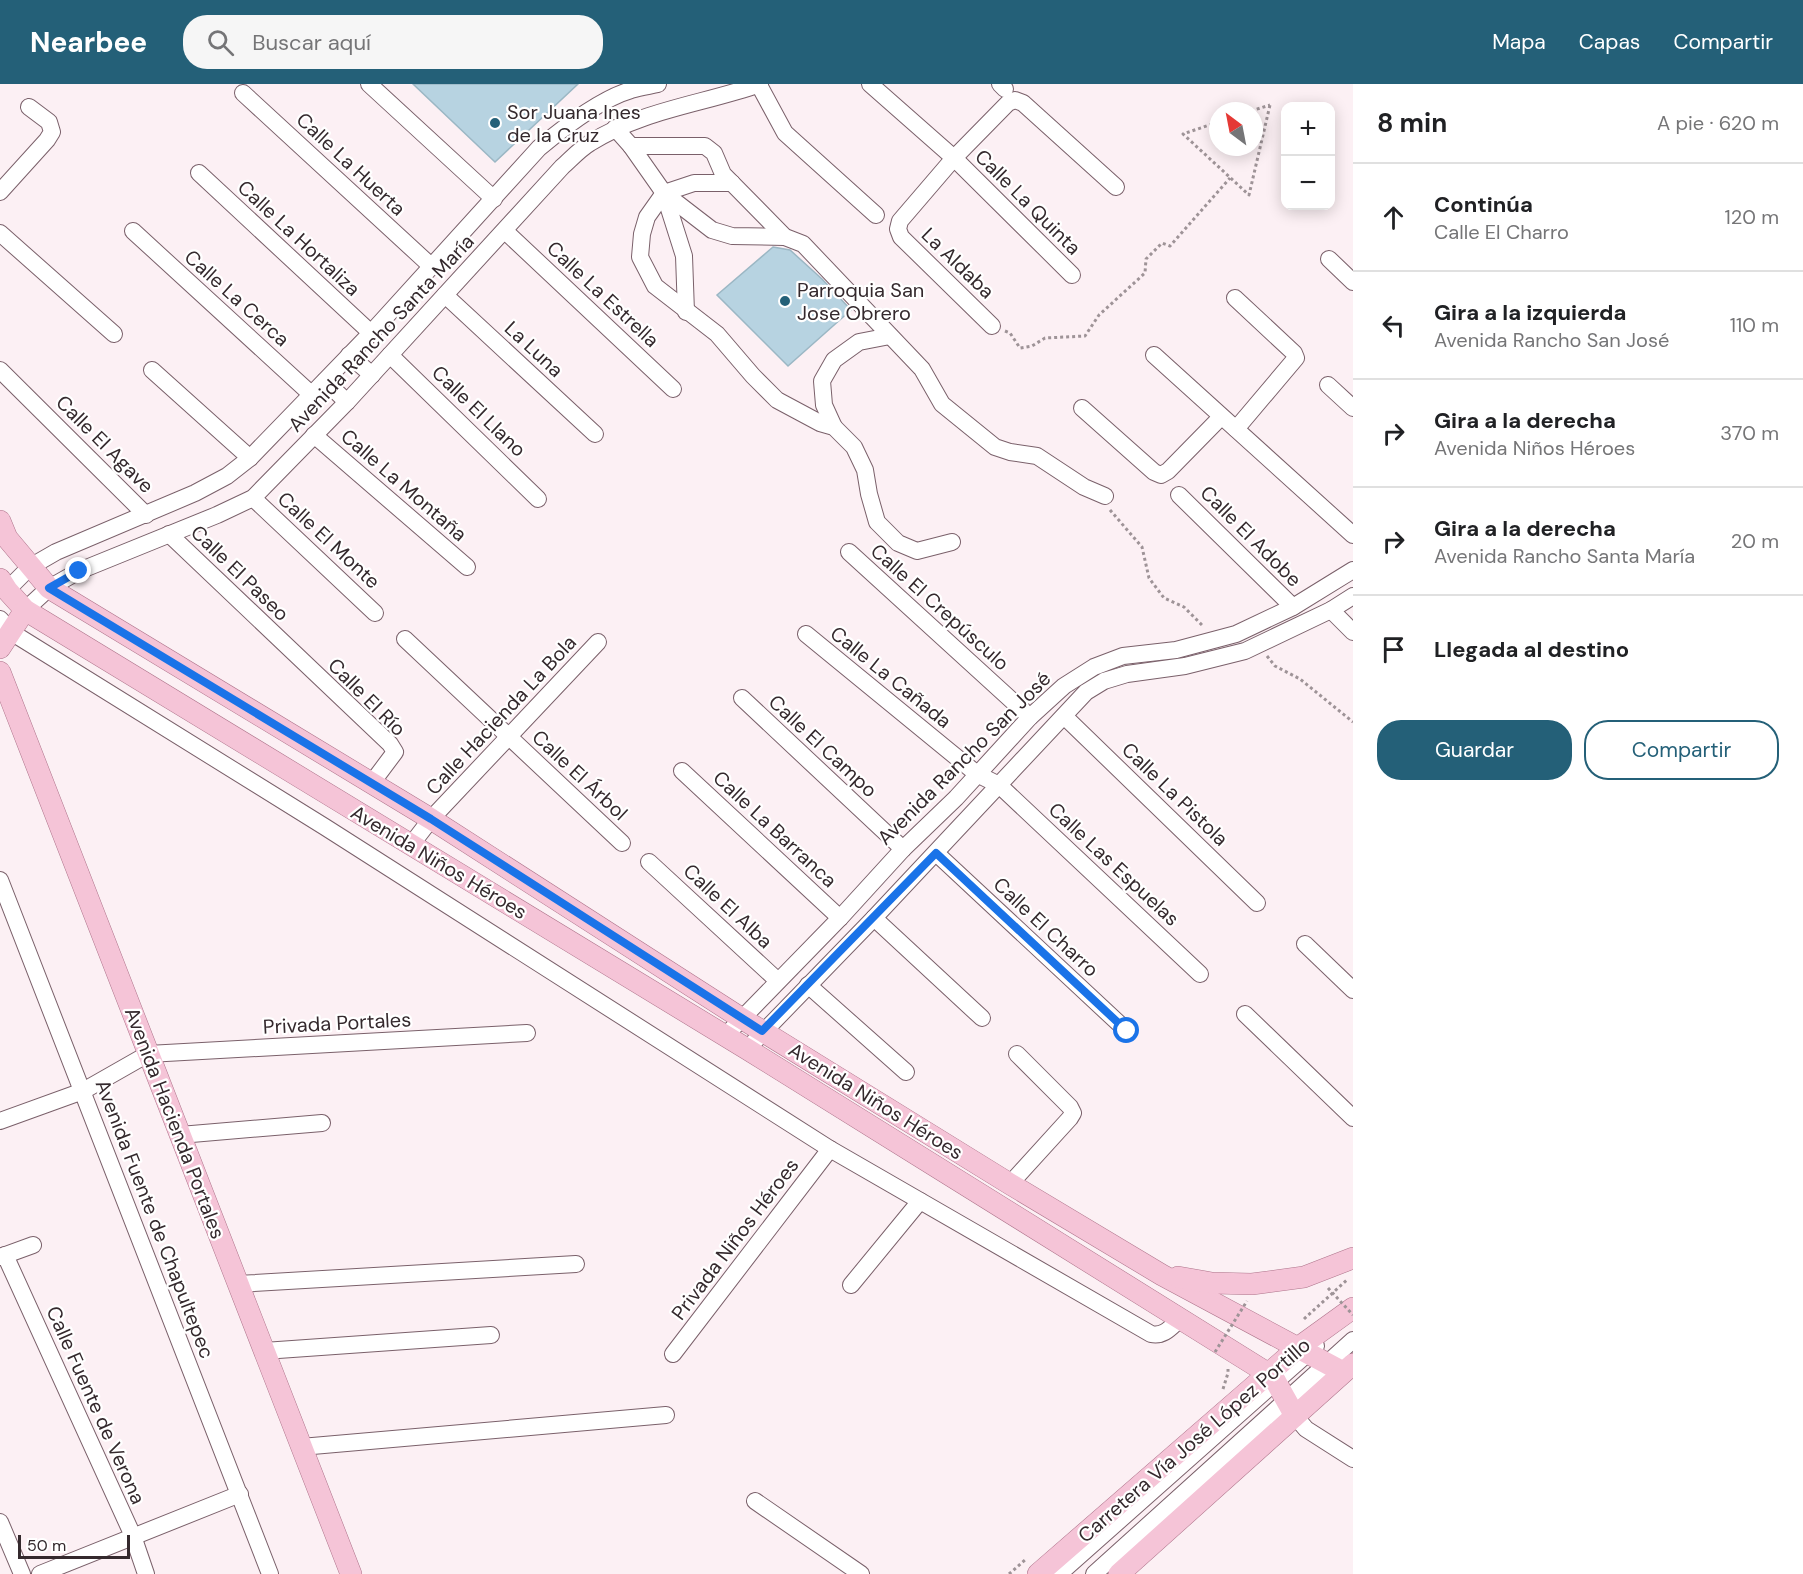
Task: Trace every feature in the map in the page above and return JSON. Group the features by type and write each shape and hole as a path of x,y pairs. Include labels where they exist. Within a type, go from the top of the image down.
{"main road":[{"name":"Avenida Niños Héroes","path":"0,521 7,538 49,588 431,819 741,1018 1010,1185 1162,1275 1326,1360"},
{"name":"Avenida Niños Héroes","path":"2,591 26,610 747,1048 1180,1319 1272,1378 1291,1408"},
{"path":"4,633 26,610"},
{"name":"Avenida Hacienda Portales","path":"2,685 351,1574"},
{"path":"1162,1275 1212,1283 1252,1284 1304,1277 1349,1265"},
{"name":"Carretera Vía José López Portillo","path":"1119,1574 1139,1567 1291,1408 1326,1360 1353,1308"},
{"name":"Carretera Vía José López Portillo","path":"1032,1567 1272,1378 1326,1360"}],"street":[{"path":"369,84 494,199"},
{"name":"Avenida Rancho Santa María","path":"2,591 30,567 56,552 146,515 227,476 250,458 371,333 539,148 564,127 592,109 628,90 658,84"},
{"path":"759,84 784,133 876,215"},
{"name":"Avenida Rancho Santa María","path":"26,610 49,588 79,571 253,498 347,402 562,167 588,144 615,128 657,112 759,84"},
{"name":"Calle La Quinta","path":"870,84 954,158 1072,275"},
{"path":"954,158 1008,104 1007,91"},
{"path":"1007,91 1116,187"},
{"name":"Calle La Huerta","path":"243,93 431,266"},
{"path":"0,192 52,132 49,122 30,106"},
{"path":"615,128 631,146 664,193 712,230 732,236 785,237 803,244 922,369 942,404 995,447 1037,456 1084,487 1105,496"},
{"path":"631,146 705,146 714,153 723,174 785,237"},
{"name":"La Aldaba","path":"954,158 900,221 898,229 901,237 992,326"},
{"name":"Calle La Hortaliza","path":"199,173 371,333"},
{"path":"732,183 694,183 664,193 647,217 642,234 640,257 655,286 717,334 777,400 820,423 834,427"},
{"path":"664,193 684,256 686,312"},
{"name":"Calle La Cerca","path":"133,231 312,395"},
{"name":"Calle La Estrella","path":"505,231 673,389"},
{"path":"0,233 114,334"},
{"path":"1329,259 1353,282"},
{"name":"La Luna","path":"445,295 595,434"},
{"path":"1235,298 1294,353 1296,358 1236,429"},
{"path":"890,336 859,342 834,360 822,381 824,405 834,427 854,447 865,470 877,522 898,543 917,551 952,542"},
{"path":"349,355 372,375"},
{"name":"Calle El Llano","path":"390,355 538,498"},
{"path":"1154,355 1353,535"},
{"name":"Calle El Agave","path":"0,370 146,515"},
{"path":"152,370 250,458"},
{"path":"325,381 347,402"},
{"path":"1328,385 1353,408"},
{"path":"1082,408 1154,472 1161,475 1168,471 1221,417"},
{"name":"Calle La Montaña","path":"314,435 467,567"},
{"name":"Calle El Adobe","path":"1179,495 1293,607"},
{"name":"Calle El Monte","path":"253,498 375,613"},
{"name":"Calle El Paseo","path":"169,534 283,643"},
{"name":"Calle El Crepúsculo","path":"849,552 1030,717"},
{"name":"Avenida Rancho San José","path":"725,1036 1030,717 1064,686 1094,666 1123,656 1176,650 1236,634 1293,607 1353,570"},
{"name":"Avenida Rancho San José","path":"747,1048 936,853 1086,692 1104,681 1127,674 1185,666 1245,651 1331,610 1353,596"},
{"path":"1331,610 1353,632"},
{"path":"4,633 325,827 830,1149 1151,1334 1158,1336 1164,1333 1180,1319"},
{"name":"Calle La Cañada","path":"806,634 977,774 999,785"},
{"name":"Calle El Árbol","path":"405,639 622,843"},
{"name":"Calle Hacienda La Bola","path":"411,845 431,819 598,642"},
{"name":"Calle El Río","path":"283,643 390,744 395,752 371,784"},
{"name":"Calle El Campo","path":"742,698 903,849"},
{"name":"Calle La Pistola","path":"1064,716 1257,903"},
{"name":"Calle La Barranca","path":"682,771 840,918"},
{"name":"Calle Las Espuelas","path":"999,785 1200,974"},
{"name":"Calle El Charro","path":"936,853 1127,1031"},
{"name":"Calle El Alba","path":"649,862 778,981"},
{"name":"Avenida Fuente de Chapultepec","path":"0,880 270,1574"},
{"path":"874,918 982,1018"},
{"path":"1305,945 1353,990"},
{"path":"808,985 906,1072"},
{"path":"1245,1014 1353,1118"},
{"name":"Privada Portales","path":"148,1054 527,1033"},
{"path":"0,1121 83,1091 148,1054"},
{"path":"1010,1185 1072,1113 1070,1107 1017,1054"},
{"path":"180,1136 322,1123"},
{"name":"Privada Niños Héroes","path":"673,1354 830,1149"},
{"path":"851,1285 920,1201"},
{"path":"3,1256 33,1245"},
{"name":"Calle Fuente de Verona","path":"3,1256 133,1536 146,1574"},
{"path":"238,1284 576,1264"},
{"path":"1326,1360 1353,1314"},
{"path":"264,1351 490,1335"},
{"path":"1326,1360 1353,1340"},
{"path":"1059,1574 1272,1378"},
{"path":"1094,1574 1291,1408 1306,1429 1353,1459"},
{"path":"301,1447 666,1415"},
{"path":"40,1574 240,1494"},
{"path":"755,1502 861,1574"},
{"path":"0,1522 22,1574"}],"path":[{"path":"1263,107 1270,105 1263,136"},
{"path":"1209,125 1183,134 1250,195 1259,156"},
{"path":"992,326 1010,333 1020,348 1032,346 1045,338 1085,336 1099,315 1145,273 1146,260 1162,243 1170,246 1230,178"},
{"path":"1105,496 1111,513 1142,547 1149,578 1164,598 1184,607 1214,640"},
{"path":"1259,645 1275,666 1300,679 1353,722"},
{"path":"1300,1323 1352,1276 1349,1265"},
{"path":"1328,1288 1353,1314"},
{"path":"1220,1354 1214,1350 1247,1301"},
{"path":"1222,1390 1228,1373 1227,1363"},
{"path":"1010,1574 1032,1567"}],"building":[{"name":"Sor Juana Ines de la Cruz","path":"413,84 578,84 495,162"},
{"name":"Parroquia San Jose Obrero","path":"773,247 790,250 851,310 788,366 717,295"}],"place":[{"name":"Sor Juana Ines de la Cruz","path":"495,123"},
{"name":"Parroquia San Jose Obrero","path":"785,301"}],"route":[{"path":"79,571 49,588 431,819 762,1031 936,853 1127,1031"}]}
